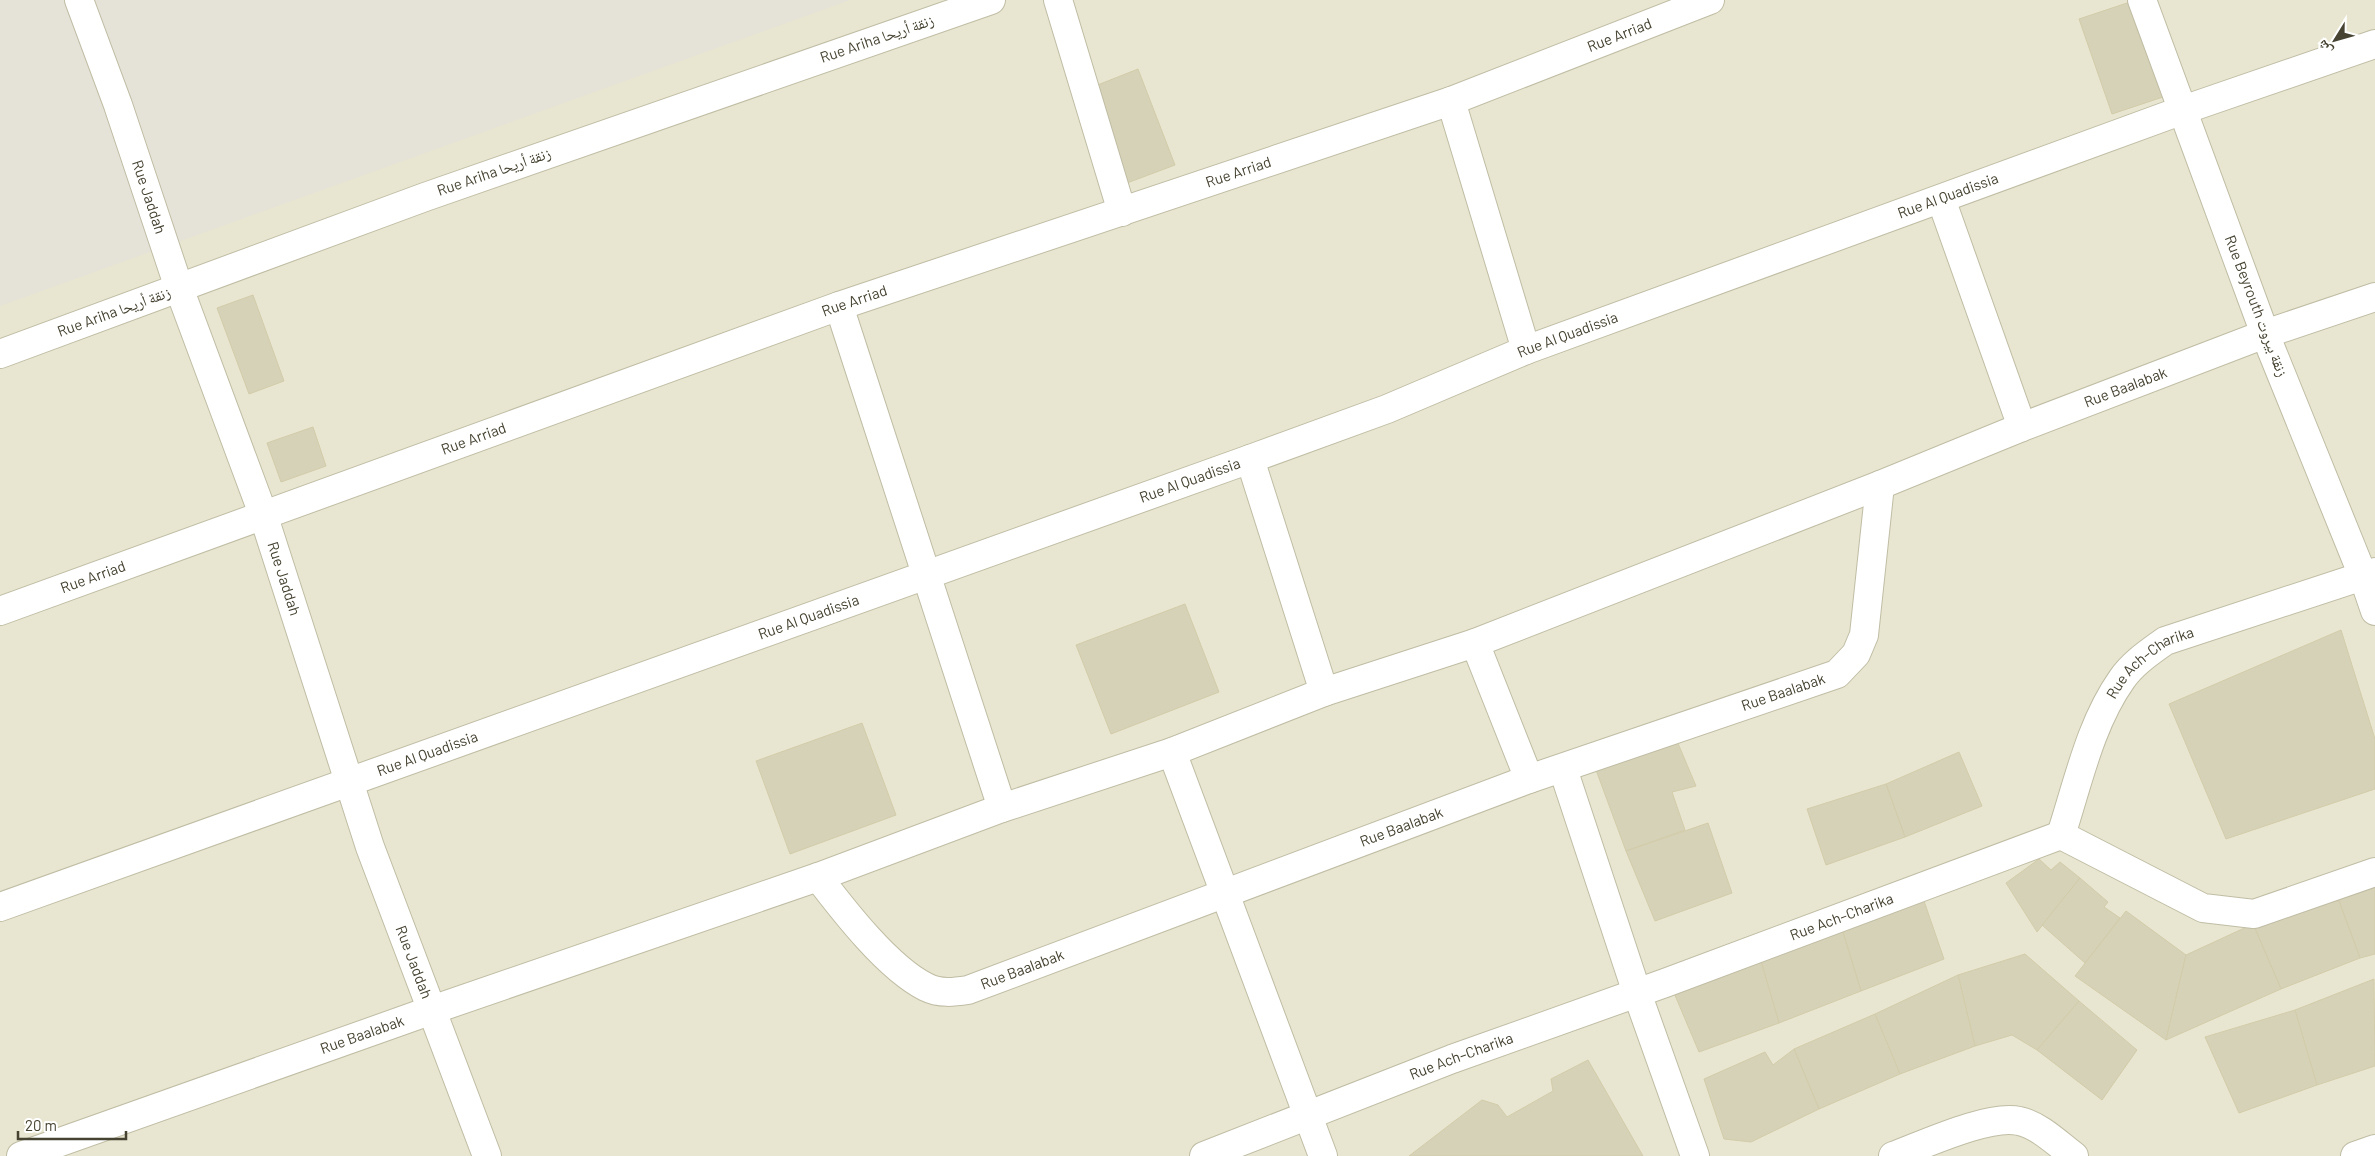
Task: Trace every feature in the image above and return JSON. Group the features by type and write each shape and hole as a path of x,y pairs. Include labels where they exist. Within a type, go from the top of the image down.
{"street":[{"name":"Rue Jaddah","path":"79,0 118,105 180,288 263,514 370,847 487,1156"},
{"name":"Rue Ariha زنقة أريحا","path":"0,354 425,197 991,0"},
{"path":"1058,0 1122,212"},
{"name":"Rue Arriad","path":"0,611 839,306 1451,101 1710,0"},
{"name":"Rue Beyrouth زنقة بيروت","path":"2142,0 2265,334 2369,574 2375,611"},
{"name":"Rue Al Quadissia","path":"0,907 1250,459 1387,409 1526,350 2183,110 2375,44"},
{"path":"1451,101 1526,350"},
{"path":"1941,199 2022,427"},
{"name":"Rue Baalabak","path":"21,1156 432,1010 818,877 1002,808 1172,752 1324,692 1475,643 1880,485 2022,427 2265,334 2375,296"},
{"path":"839,306 1002,808"},
{"path":"1250,459 1324,692"},
{"name":"Rue Baalabak","path":"818,877 846,912 892,962 926,987 951,992 968,990 1529,779 1563,769 1837,674 1856,654 1864,635 1880,485"},
{"name":"Rue Ach–Charika","path":"1204,1156 1452,1059 1637,993 2061,835 2100,714 2122,678 2140,660 2165,641 2369,574"},
{"path":"1475,643 1529,779"},
{"path":"1172,752 1226,892 1306,1117 1322,1156"},
{"path":"1563,769 1637,993 1696,1156"},
{"path":"2061,835 2202,908 2227,912 2254,914 2375,872"},
{"path":"1893,1156 1951,1134 1989,1123 2017,1120 2034,1128 2074,1156"},
{"path":"2355,1156 2375,1149"}],"shaded area":[{"path":"0,0 850,0 0,306"},
{"path":"848,0 2375,0 2375,1156 0,1156 0,304"}],"building":[{"path":"2130,2 2163,97 2112,114 2079,19"},
{"path":"1138,69 1175,165 1127,183 1090,88"},
{"path":"253,295 284,381 249,394 217,308"},
{"path":"313,427 326,466 281,482 267,443"},
{"path":"1185,604 1219,692 1111,734 1076,645"},
{"path":"2341,630 2375,739 2375,789 2226,839 2169,704"},
{"path":"862,723 896,815 790,854 756,761"},
{"path":"1677,741 1696,786 1672,792 1685,830 1626,851 1596,770"},
{"path":"1959,752 1982,806 1905,837 1886,784"},
{"path":"1886,784 1905,837 1826,865 1807,809"},
{"path":"1708,823 1732,893 1655,921 1626,851"},
{"path":"2039,859 2051,870 2060,862 2080,878 2037,932 2006,883"},
{"path":"2080,878 2108,902 2104,907 2120,918 2085,963 2042,925"},
{"path":"2375,879 2375,954 2360,958 2336,893"},
{"path":"2336,893 2360,958 2281,989 2253,924"},
{"path":"1924,901 1944,959 1861,991 1842,929"},
{"path":"2126,911 2186,955 2166,1040 2075,976"},
{"path":"2253,924 2281,989 2166,1040 2186,955"},
{"path":"1842,929 1861,991 1779,1023 1761,961"},
{"path":"2025,954 2079,1001 2037,1050 2012,1035 1975,1046 1958,975"},
{"path":"1761,961 1779,1023 1699,1052 1674,993"},
{"path":"1958,975 1975,1046 1900,1074 1875,1014"},
{"path":"2374,979 2375,1066 2317,1085 2295,1010"},
{"path":"2079,1001 2137,1050 2102,1100 2037,1050"},
{"path":"2295,1010 2317,1085 2239,1113 2205,1037"},
{"path":"1875,1014 1900,1074 1819,1109 1794,1049"},
{"path":"1794,1049 1819,1109 1751,1142 1724,1139 1704,1079 1765,1052 1773,1065"},
{"path":"1588,1060 1643,1156 1409,1156 1482,1100 1498,1105 1507,1117 1553,1091 1551,1079"}]}
